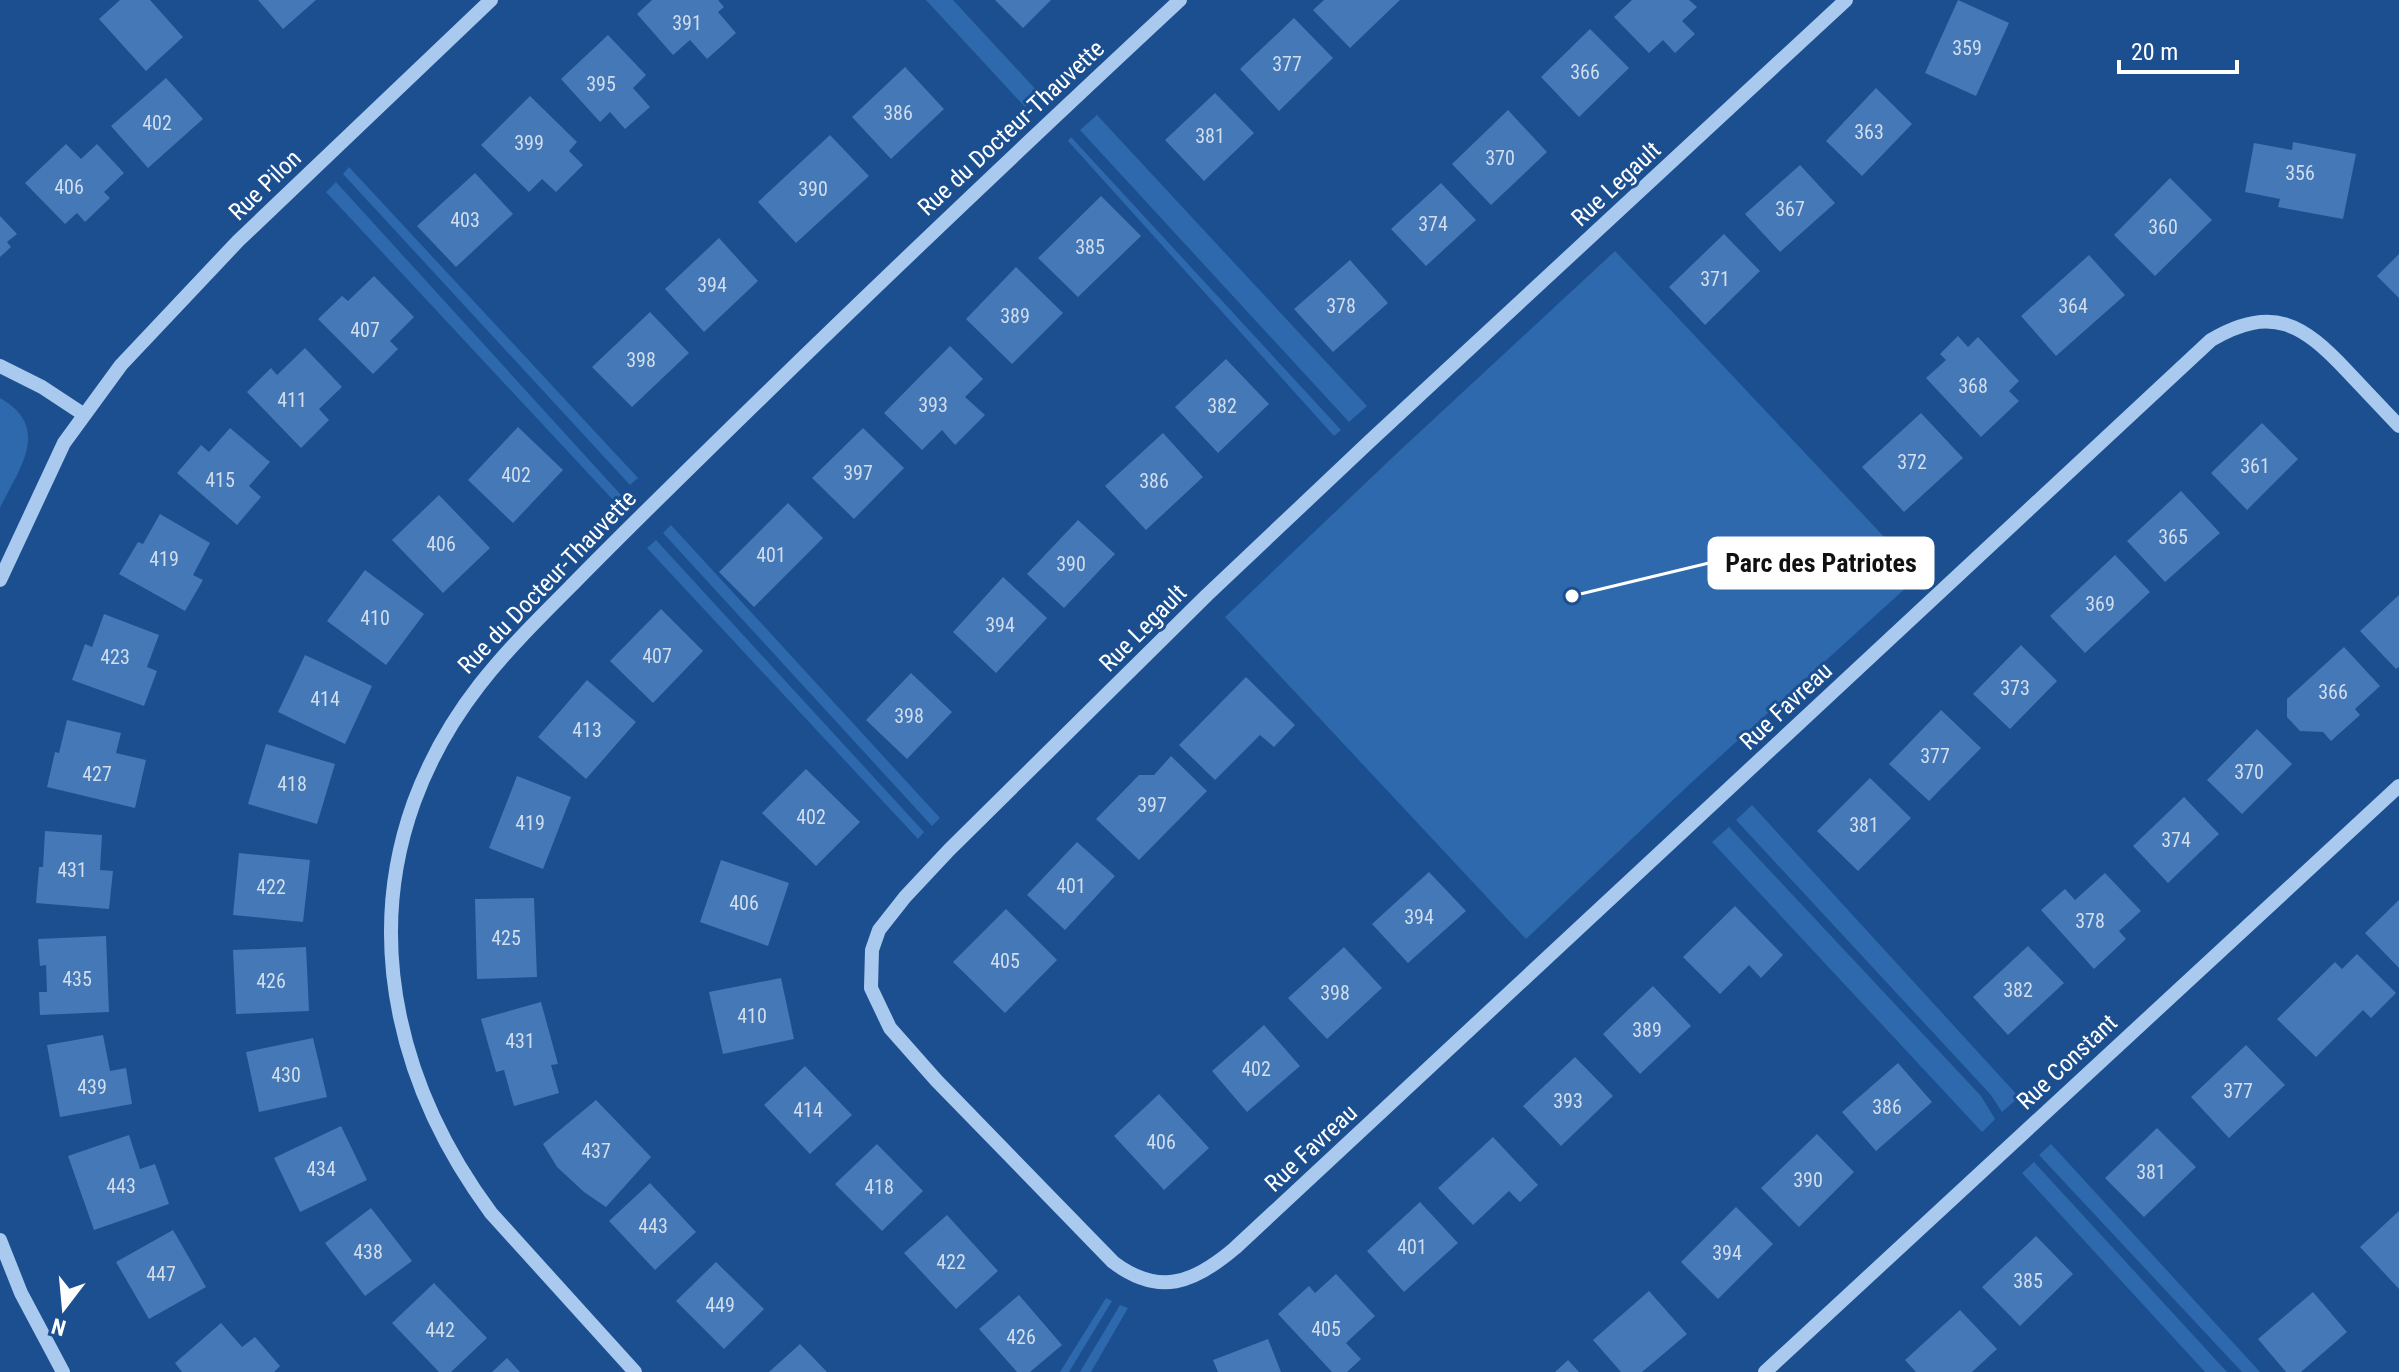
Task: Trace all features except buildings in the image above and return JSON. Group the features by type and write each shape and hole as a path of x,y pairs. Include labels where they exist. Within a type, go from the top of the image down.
{"street":[{"name":"Rue Pilon","path":"0,580 64,443 121,365 186,293 491,0"},
{"name":"Rue du Docteur-Thauvette","path":"635,1372 482,1202 455,1161 412,1069 393,979 392,914 406,831 423,778 438,746 468,697 525,632 829,332 1180,0"},
{"name":"Rue Legault","path":"1218,1263 1186,1279 1159,1283 1134,1277 1097,1247 890,1028 871,988 872,950 879,930 949,850 1207,595 1846,0"},
{"name":"Rue Favreau","path":"1218,1263 2211,340 2231,329 2258,321 2285,323 2298,328 2326,349 2399,426"},
{"path":"0,366 42,387 83,414"},
{"name":"Rue Constant","path":"1765,1372 2399,786"},
{"path":"0,1240 21,1293 63,1372"}],"shaded area":[{"path":"926,0 953,0 1040,94 1025,107"},
{"path":"1097,115 1367,406 1349,422 1080,130"},
{"path":"1071,137 1341,430 1334,436 1068,141"},
{"path":"349,167 638,478 630,485 343,174"},
{"path":"336,182 621,495 614,501 326,192"},
{"path":"1615,251 1920,575 1692,782 1526,939 1225,617"},
{"path":"0,398 16,410 25,422 28,436 22,464 0,508"},
{"path":"671,525 940,818 932,826 663,533"},
{"path":"656,540 924,832 918,839 647,548"},
{"path":"1752,805 2019,1097 2002,1112 1991,1095 1736,820"},
{"path":"1729,827 1981,1096 1995,1119 1982,1132 1712,842"},
{"path":"2051,1144 2260,1372 2242,1372 2039,1155"},
{"path":"2034,1162 2227,1372 2205,1372 2022,1173"},
{"path":"1106,1298 1112,1301 1069,1372 1060,1372"},
{"path":"1120,1305 1128,1308 1091,1372 1080,1372"}],"place":[{"name":"Parc des Patriotes","path":"1572,596"}]}
